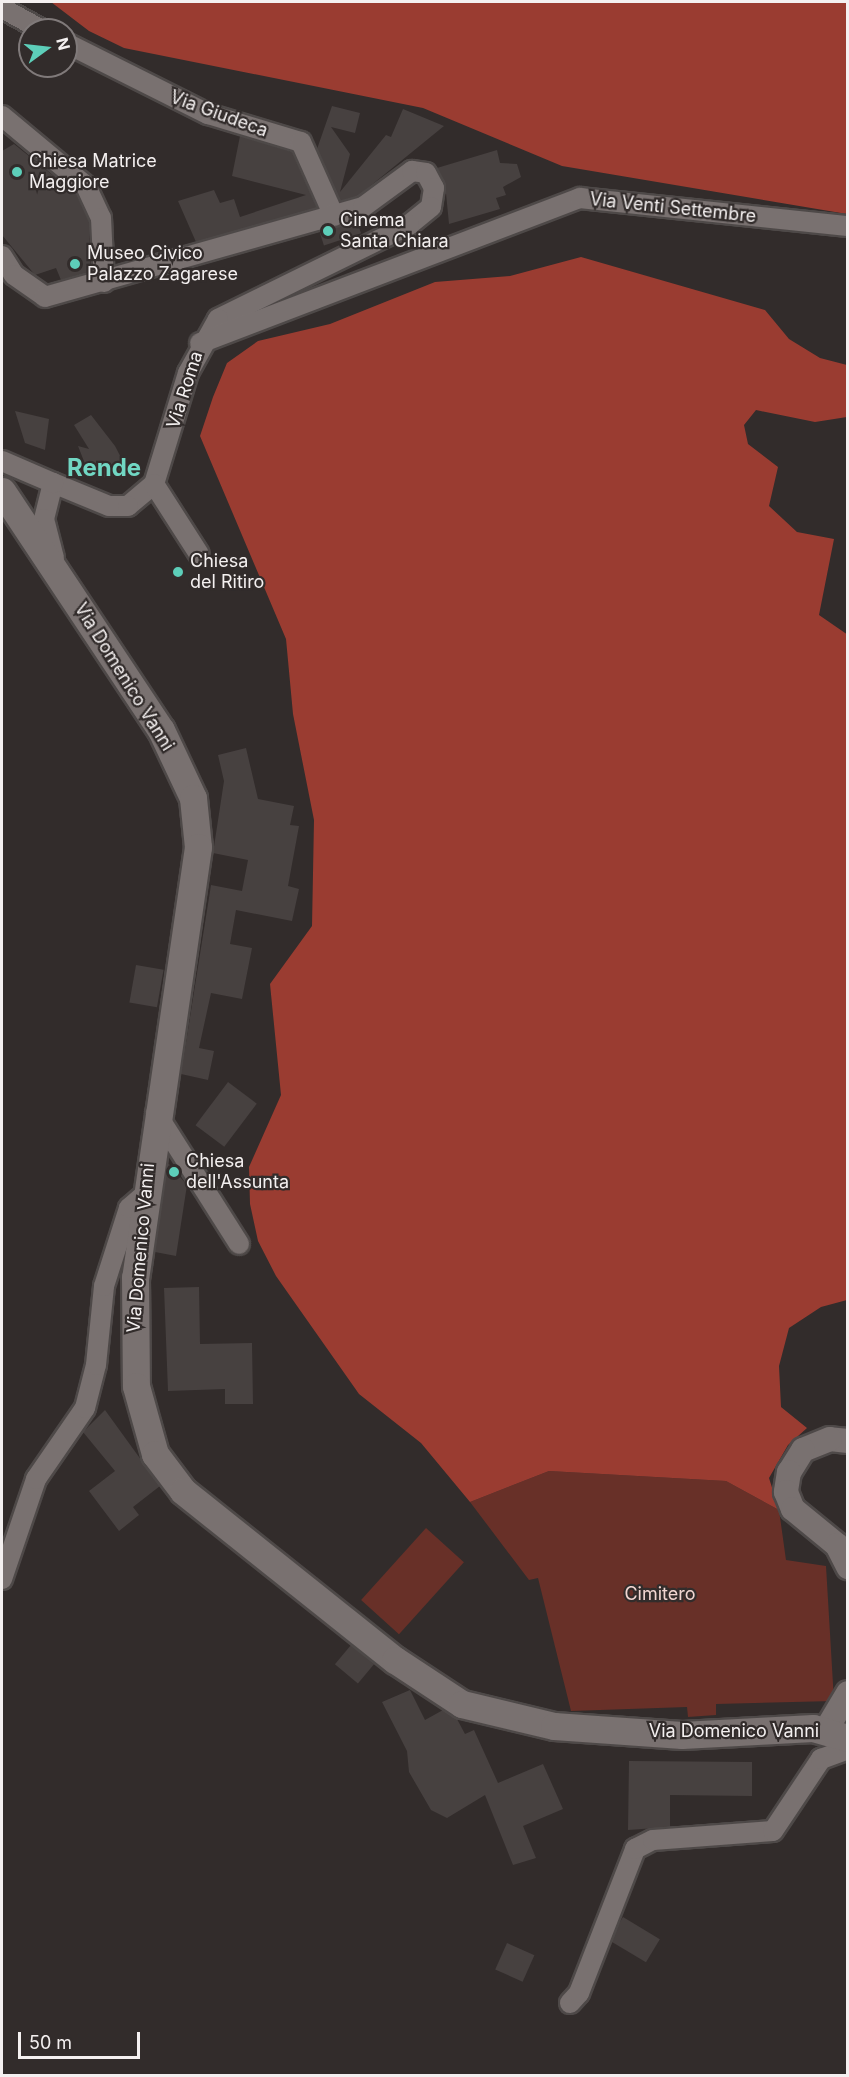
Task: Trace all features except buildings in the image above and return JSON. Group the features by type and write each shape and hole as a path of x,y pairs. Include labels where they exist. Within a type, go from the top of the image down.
{"main road":[{"name":"Via Domenico Vanni","path":"2,491 161,729 193,798 198,847 143,1196 132,1333 136,1386 155,1454 183,1491 395,1660 462,1704 554,1726 682,1735 837,1734"}],"street":[{"path":"2,8 20,18"},
{"name":"Via Giudeca","path":"78,49 208,114 301,142 334,216"},
{"path":"2,116 86,186 101,218 104,282"},
{"name":"Via Roma","path":"154,484 200,343 218,319 409,225 431,207 434,189 426,173 412,171 363,207 334,216"},
{"name":"Via Venti Settembre","path":"200,343 580,198 848,226"},
{"path":"2,256 14,275 45,297 334,216"},
{"path":"2,461 109,506 128,506 154,484 199,554"},
{"path":"53,483 44,519 65,586"},
{"path":"156,1113 239,1244"},
{"path":"2,1580 36,1479 85,1408 96,1365 104,1286 129,1208 143,1196"},
{"path":"848,1441 830,1439 803,1450 789,1472 786,1492 793,1509 837,1545 848,1567"},
{"path":"837,1734 848,1693"},
{"path":"570,2003 579,1993 635,1849 653,1840 773,1831 820,1759 848,1749"}],"green space":[{"name":"Cimitero","path":"549,1471 726,1481 779,1510 786,1560 826,1566 834,1701 716,1704 716,1715 688,1717 687,1707 571,1711 538,1578 529,1580 470,1502"},
{"path":"426,1528 464,1562 399,1634 361,1600"}],"shaded area":[{"path":"51,2 847,2 847,214 562,166 423,108 124,48 89,31 78,23 78,18 72,18"},
{"path":"581,257 765,310 789,339 820,358 847,365 847,417 815,422 756,410 744,425 748,444 778,467 769,506 797,532 834,539 819,615 848,635 847,1300 821,1307 789,1328 779,1366 781,1407 807,1428 788,1445 769,1478 779,1510 726,1481 549,1471 470,1502 421,1443 359,1394 276,1276 258,1241 250,1204 249,1167 281,1095 270,984 312,926 314,820 293,714 286,639 200,436 213,397 227,363 258,341 330,324 435,282 510,276"}],"place":[{"name":"Chiesa Matrice Maggiore","path":"17,172"},
{"name":"Cinema Santa Chiara","path":"328,231"},
{"name":"Museo Civico Palazzo Zagarese","path":"75,264"},
{"name":"Chiesa del Ritiro","path":"178,572"},
{"name":"Chiesa dell'Assunta","path":"174,1172"}],"district":[{"name":"Rende","path":"104,468"}]}
